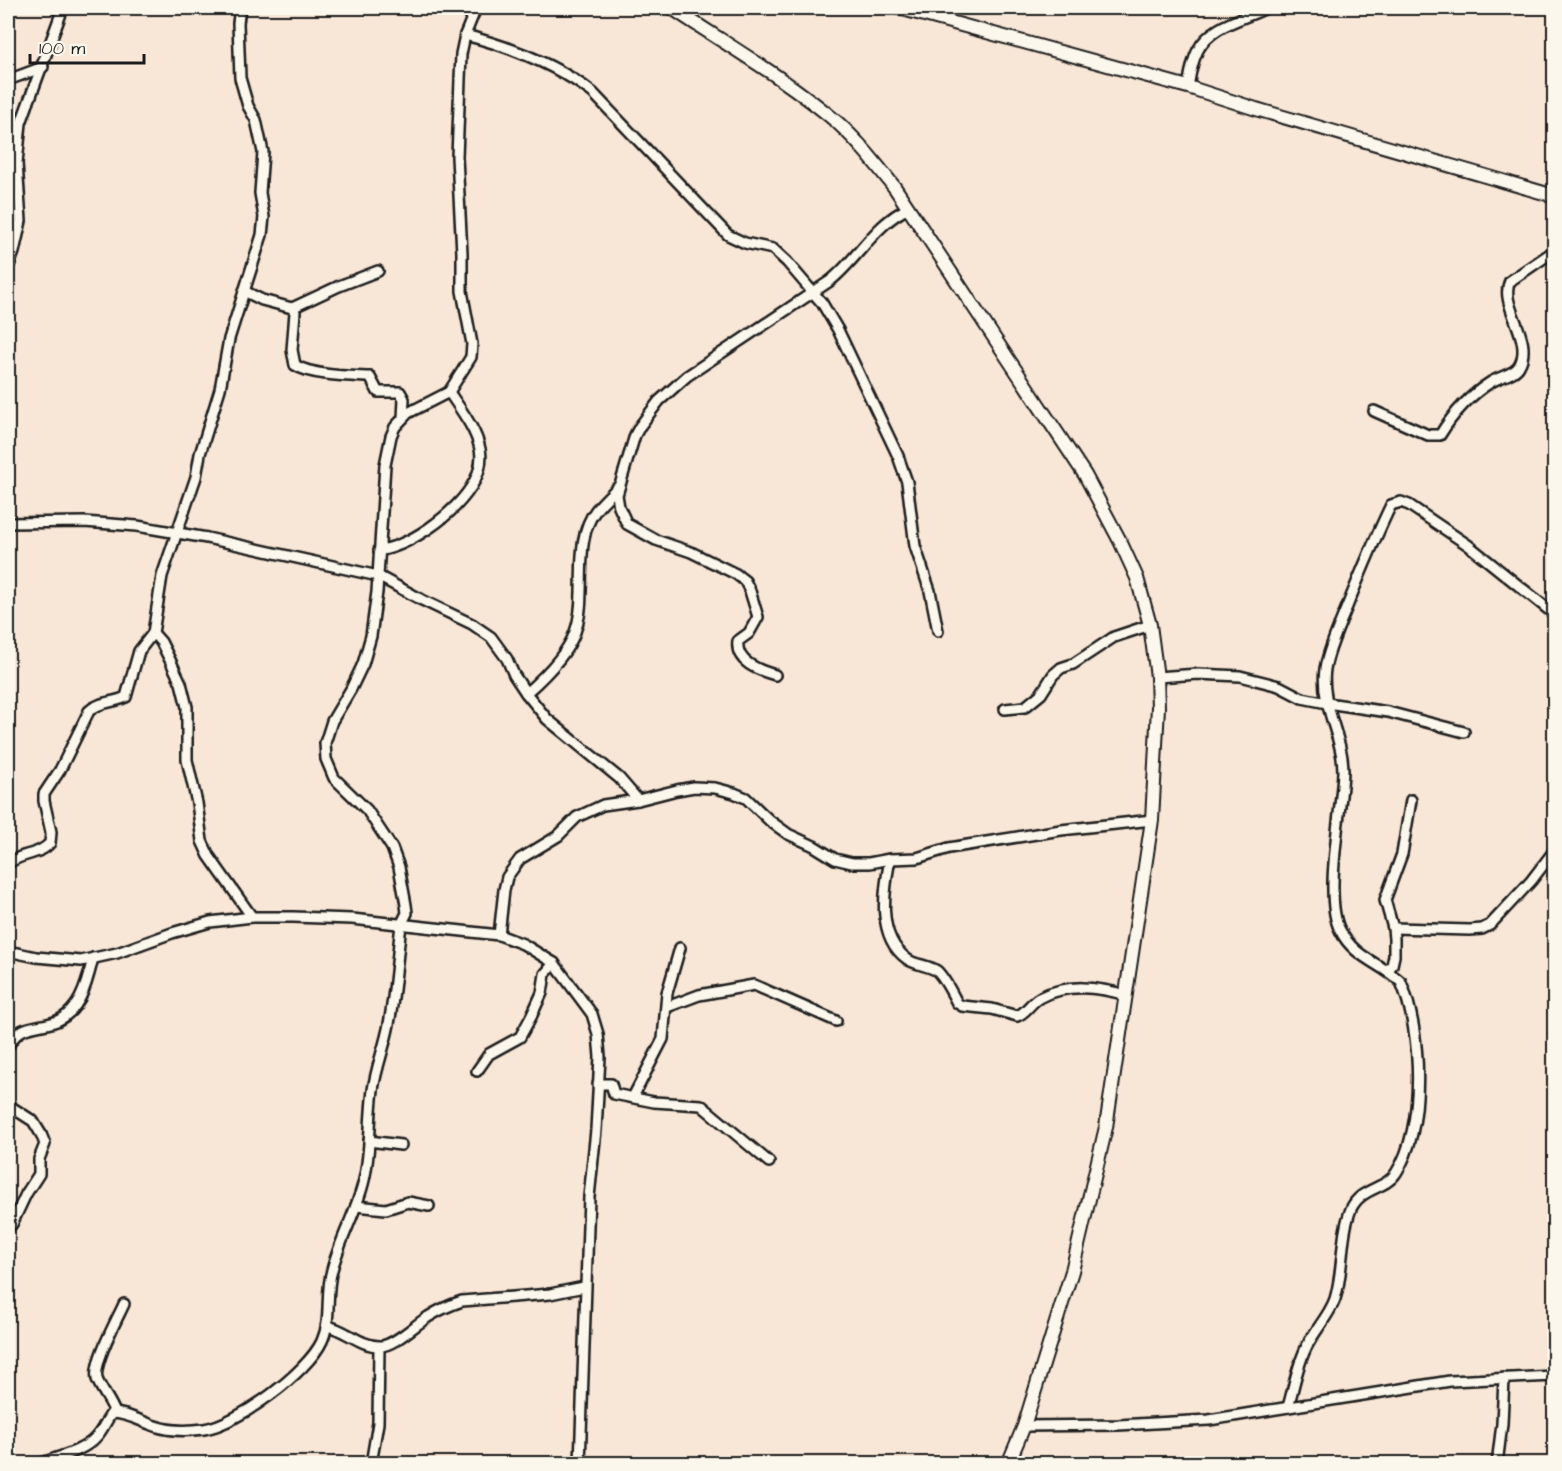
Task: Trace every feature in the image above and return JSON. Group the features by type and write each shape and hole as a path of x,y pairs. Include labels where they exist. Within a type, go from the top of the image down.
{"main road":[{"path":"672,8 807,98 839,124 868,154 909,208 1085,475 1137,578 1150,625 1158,676 1152,820 1106,1127 1072,1271 1024,1425 1008,1464"},
{"path":"899,8 1188,87 1268,113 1554,196"}],"street":[{"path":"8,268 21,221 17,156 21,123 63,8"},
{"path":"8,864 11,860 39,852 50,843 51,832 44,794 60,770 89,711 94,706 126,697 139,651 153,633 162,576 196,477 200,454 220,389 227,347 258,249 264,218 260,193 263,152 256,120 248,106 240,78 238,23 240,8"},
{"path":"39,1464 85,1446 104,1428 112,1413 123,1413 159,1427 181,1430 205,1429 221,1424 252,1407 307,1364 321,1342 327,1326 331,1272 365,1178 373,1091 391,1015 401,925 407,913 399,867 392,848 367,810 334,778 327,765 325,743 332,721 351,689 366,656 374,623 386,456 395,427 422,404 448,392 469,363 472,350 462,291 457,157 459,80 465,35 476,8"},
{"path":"1188,87 1196,52 1205,38 1218,28 1266,8"},
{"path":"465,35 516,51 575,79 618,118 729,235 745,243 773,249 822,303 838,330 898,456 907,482 915,546 930,591 938,631"},
{"path":"8,80 43,67"},
{"path":"775,675 754,668 742,657 738,645 738,640 749,633 758,617 745,581 736,574 691,552 656,540 627,524 619,507 617,495 635,435 659,401 705,362 813,294 844,270 895,214 909,208"},
{"path":"1374,411 1428,435 1440,435 1453,414 1464,403 1491,382 1518,368 1521,364 1521,335 1508,299 1507,287 1510,281 1554,251"},
{"path":"244,291 262,300 292,308 378,271"},
{"path":"292,308 295,312 292,350 293,361 296,365 302,370 314,372 370,377 378,392 400,392 404,399 403,418"},
{"path":"379,551 402,544 455,508 466,496 477,472 480,450 469,424 448,392"},
{"path":"526,693 536,685 566,649 575,633 580,613 582,557 586,530 597,508 621,485"},
{"path":"1288,1407 1306,1348 1334,1304 1352,1207 1362,1194 1390,1180 1408,1151 1411,1141 1418,1060 1415,1034 1401,982 1358,953 1348,944 1338,927 1333,901 1343,757 1324,687 1325,668 1335,638 1391,505 1397,502 1409,505 1468,545 1554,614"},
{"path":"8,523 84,522 137,526 207,538 378,576 472,624 491,637 507,659 526,693 547,719 619,778 638,800"},
{"path":"1005,709 1024,707 1041,694 1053,675 1061,668 1079,660 1114,637 1150,625"},
{"path":"153,633 161,642 181,683 187,707 187,760 197,803 202,841 209,856 252,917"},
{"path":"1158,676 1227,674 1265,682 1302,698 1388,712 1464,732"},
{"path":"499,935 504,890 512,868 520,859 558,836 577,817 603,805 638,800 694,787 715,788 746,798 770,821 788,834 835,859 852,863 917,858 949,848 1061,830 1152,820"},
{"path":"1387,971 1392,965 1394,956 1393,928 1385,900 1402,854 1411,800"},
{"path":"1393,928 1470,930 1490,926 1532,881 1554,850"},
{"path":"890,859 884,909 886,926 892,939 905,958 936,971 957,1003 962,1006 992,1009 1017,1016 1024,1013 1036,999 1068,990 1097,987 1126,995"},
{"path":"8,951 81,962 117,953 189,927 210,922 252,917 352,919 499,935 523,944 554,963 592,1014 600,1048 584,1287 585,1325 580,1464"},
{"path":"633,1097 663,1039 667,993 680,948"},
{"path":"8,1046 15,1034 23,1029 61,1019 72,1008 84,993 93,958"},
{"path":"477,1071 489,1054 520,1037 542,993 545,974 554,963"},
{"path":"667,1007 699,995 754,985 836,1022"},
{"path":"598,1084 610,1084 614,1094 654,1102 701,1105 769,1162"},
{"path":"8,1105 33,1121 45,1144 39,1159 39,1174 8,1228"},
{"path":"369,1141 401,1145"},
{"path":"356,1206 386,1209 408,1202 429,1206"},
{"path":"327,1326 379,1347 397,1339 448,1305 462,1301 550,1294 584,1287"},
{"path":"115,1413 98,1380 97,1366 124,1304"},
{"path":"371,1464 378,1423 379,1347"},
{"path":"1024,1425 1068,1426 1209,1420 1450,1381 1554,1376"},
{"path":"1497,1464 1504,1377"}]}
